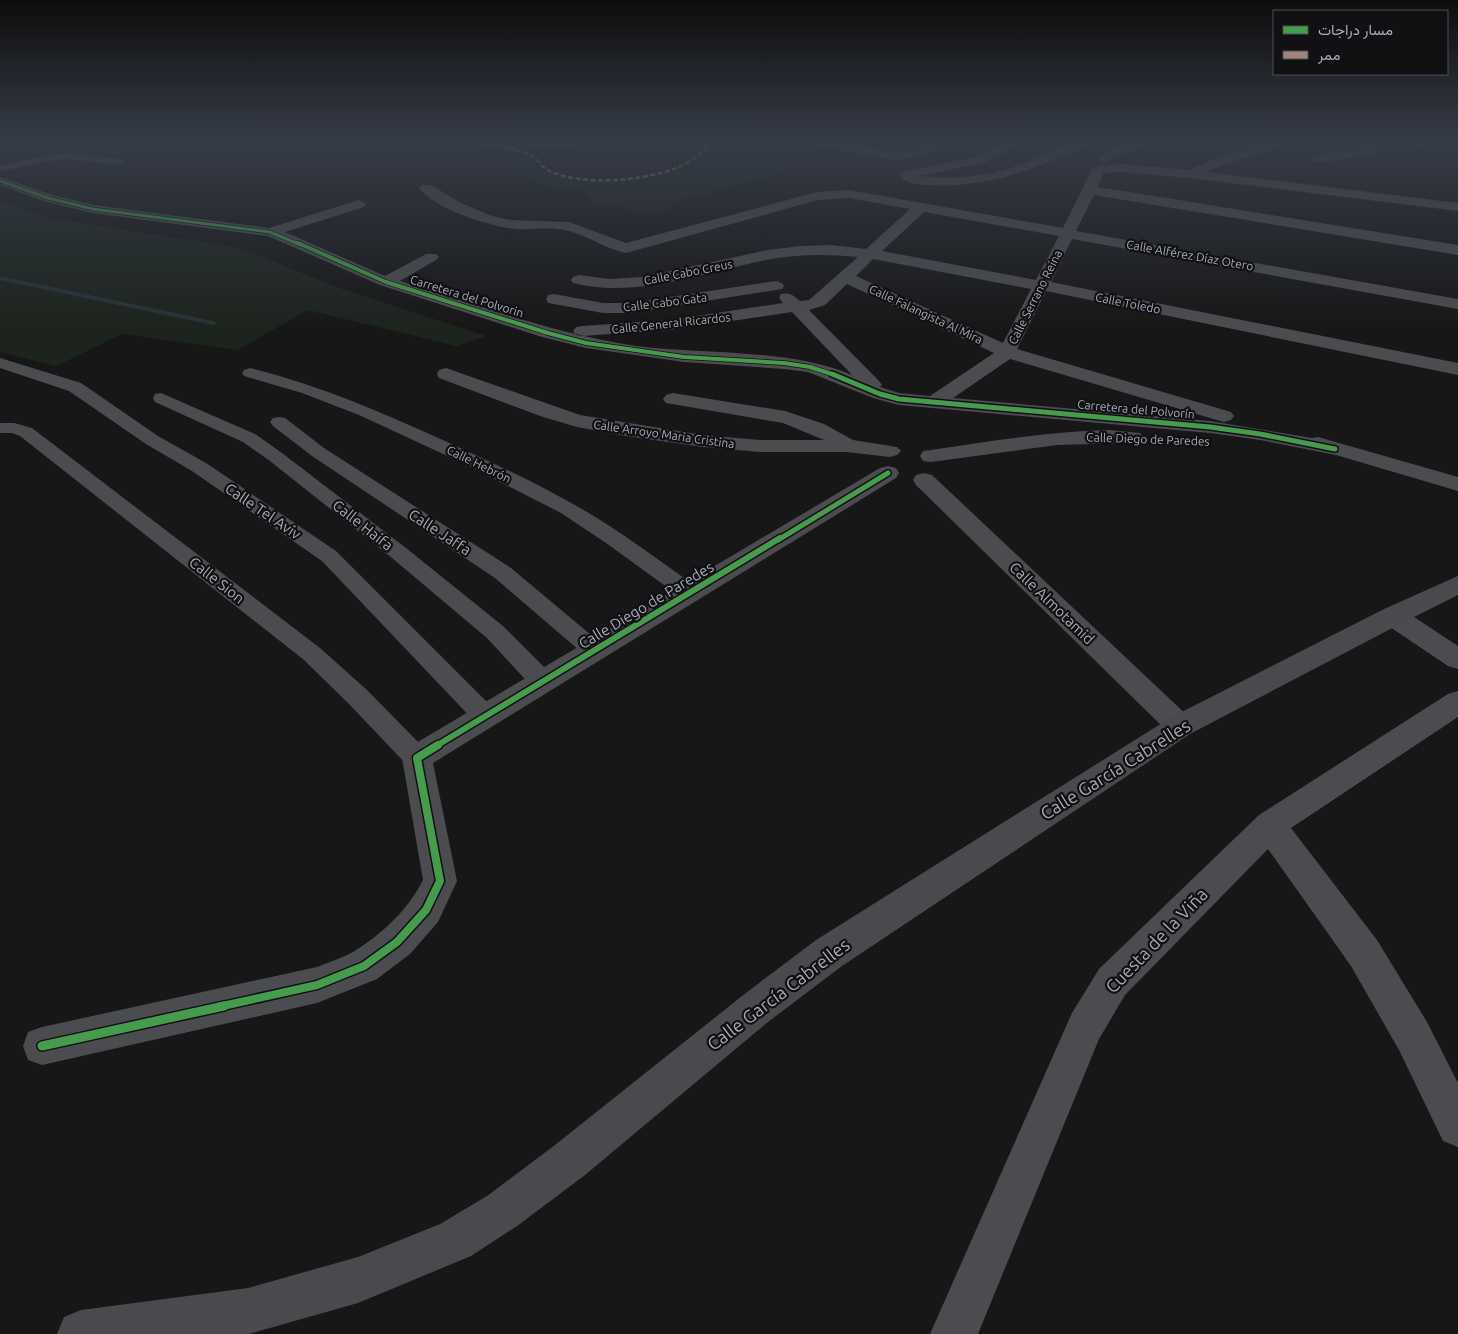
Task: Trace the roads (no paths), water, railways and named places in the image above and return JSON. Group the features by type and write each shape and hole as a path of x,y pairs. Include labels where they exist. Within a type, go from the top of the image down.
{"main road":[{"name":"Calle García Cabrelles","path":"81,1334 248,1312 358,1280 455,1240 502,1211 570,1160 828,953 1180,726 1393,616 1458,586"}],"street":[{"name":"Carretera del Polvorin","path":"65,202 93,209 270,232 386,282 548,333 586,343 684,357 784,363 828,372 880,394 899,399 934,403"},
{"name":"Calle Alférez Díaz Otero","path":"448,202 476,216 510,224 577,228 617,247 633,246 795,202"},
{"name":"Calle Alférez Díaz Otero","path":"895,202 1458,304"},
{"name":"Calle Serrano Reina","path":"934,403 1007,352 1084,202"},
{"path":"1165,202 1458,250"},
{"path":"1419,202 1458,207"},
{"path":"270,232 359,204"},
{"name":"Calle General Ricardos","path":"548,333 670,325 801,312 819,301 921,207"},
{"name":"Calle Toledo","path":"796,249 870,254 1041,285 1458,369"},
{"name":"Calle Cabo Creus","path":"579,280 595,283 631,282 678,275 796,249"},
{"path":"386,282 431,257"},
{"path":"751,259 880,394"},
{"name":"Calle Falangista Al Mira","path":"846,276 1007,352 1336,449"},
{"name":"Calle Cabo Gata","path":"554,299 603,308 630,308 776,286"},
{"path":"784,363 806,343 801,312"},
{"name":"Calle Arroyo Maria Cristina","path":"446,374 526,406 577,421 616,429 703,441 760,446 847,446 909,460"},
{"path":"673,399 785,417 820,428 847,446"},
{"name":"Carretera del Polvorín","path":"934,403 1210,427 1260,434 1336,449"},
{"name":"Calle Diego de Paredes","path":"417,758 909,460 1063,438 1109,436 1336,449"},
{"path":"1336,449 1458,484"},
{"name":"Calle Almotamid","path":"909,460 1180,726"},
{"path":"1393,616 1458,659"},
{"name":"Cuesta de la Viña","path":"954,1334 1085,1026 1112,982 1270,825 1458,702"},
{"path":"42,1046 317,984 364,966 397,942 426,910 440,881 417,758"},
{"path":"1270,825 1364,953 1413,1036 1458,1126"}],"lane":[{"name":"Calle Tel Aviv","path":"0,363 75,387 152,440 199,467 329,556 486,717"},
{"name":"Calle Hebrón","path":"250,373 308,389 341,402 484,466 568,509 690,592"},
{"name":"Calle Haifa","path":"161,398 249,438 289,466 487,626 543,682"},
{"name":"Calle Jaffa","path":"249,438 288,418 326,457 503,573 595,651"},
{"name":"Calle Sion","path":"0,428 14,428 26,432 312,654 358,697 417,758"}],"waterway":[{"path":"0,278 213,323"}]}
